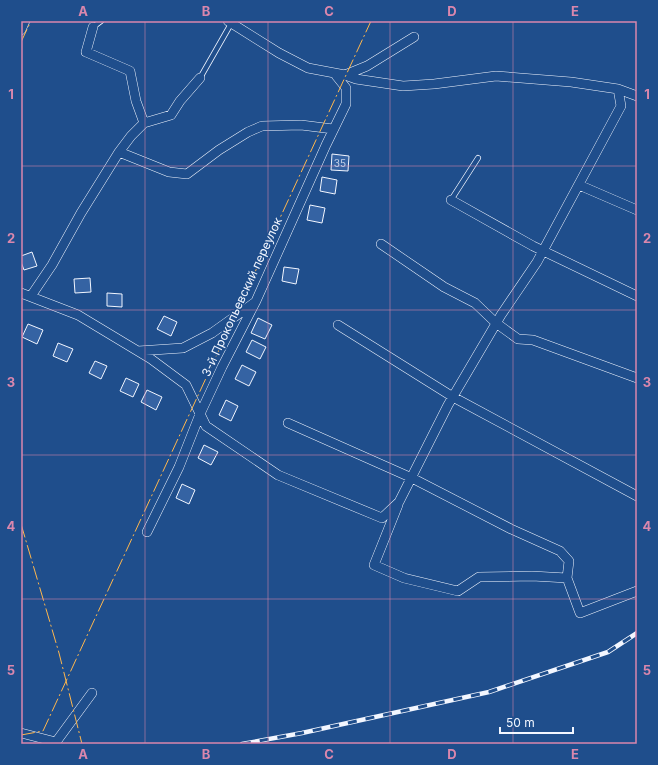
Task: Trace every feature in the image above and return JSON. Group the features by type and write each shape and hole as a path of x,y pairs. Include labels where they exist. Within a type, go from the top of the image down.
{"street":[{"path":"21,30 25,21"},
{"path":"231,22 279,53 308,68 356,78 404,86 434,84 496,76 571,82 618,89 637,96"},
{"path":"93,27 86,52 130,71 136,101 144,123"},
{"path":"345,75 367,66 414,37"},
{"name":"3-й Прокопьевский переулок","path":"147,532 179,467 200,414 256,301 333,129 346,104 346,88 334,73"},
{"path":"31,296 52,265 81,213 131,136 144,123 172,115 180,101 200,78"},
{"path":"567,578 532,576 480,577 458,591 404,578 374,565 399,502 453,397 496,323 538,262 621,106 618,89"},
{"path":"120,152 169,172 187,174 219,150 248,132 262,126 301,125 333,129"},
{"path":"579,185 637,210"},
{"path":"451,200 532,246 637,296"},
{"path":"381,244 444,287 474,302 496,323 518,339 533,340 637,378"},
{"path":"21,293 78,315 138,352 186,385 206,426 278,475 382,518 399,502"},
{"path":"138,352 183,348 212,333 256,301"},
{"path":"338,325 453,397 637,496"},
{"path":"288,423 412,478 511,529 560,551 569,561 567,578 580,613 637,591"},
{"path":"21,733 56,742 92,693"}],"lane":[{"path":"93,27 101,21"},
{"path":"200,78 231,22"},
{"path":"451,200 478,158"}],"building":[{"path":"332,154 349,156 348,171 331,170"},
{"path":"322,177 337,180 335,194 320,191"},
{"path":"310,205 325,208 322,223 307,220"},
{"path":"32,252 37,266 24,270 21,262 21,256"},
{"path":"284,267 299,269 296,284 282,281"},
{"path":"90,278 91,292 75,293 74,279"},
{"path":"107,293 122,294 122,307 107,306"},
{"path":"164,316 177,322 171,336 157,329"},
{"path":"258,318 272,325 265,339 251,333"},
{"path":"28,324 43,330 37,344 22,337"},
{"path":"252,340 266,347 260,359 246,352"},
{"path":"58,343 73,349 67,362 53,356"},
{"path":"95,361 107,366 101,379 89,373"},
{"path":"242,365 256,372 249,386 235,379"},
{"path":"126,378 139,384 133,397 120,391"},
{"path":"147,390 162,397 156,410 141,402"},
{"path":"226,400 238,406 231,421 219,415"},
{"path":"204,445 218,452 211,465 198,458"},
{"path":"182,484 195,490 189,504 176,498"}],"railway":[{"path":"242,744 302,733 489,692 608,652 637,633"}],"power":[{"path":"21,42 31,21"},
{"path":"21,735 43,731 371,21"},
{"path":"21,524 59,653 82,744"}]}
